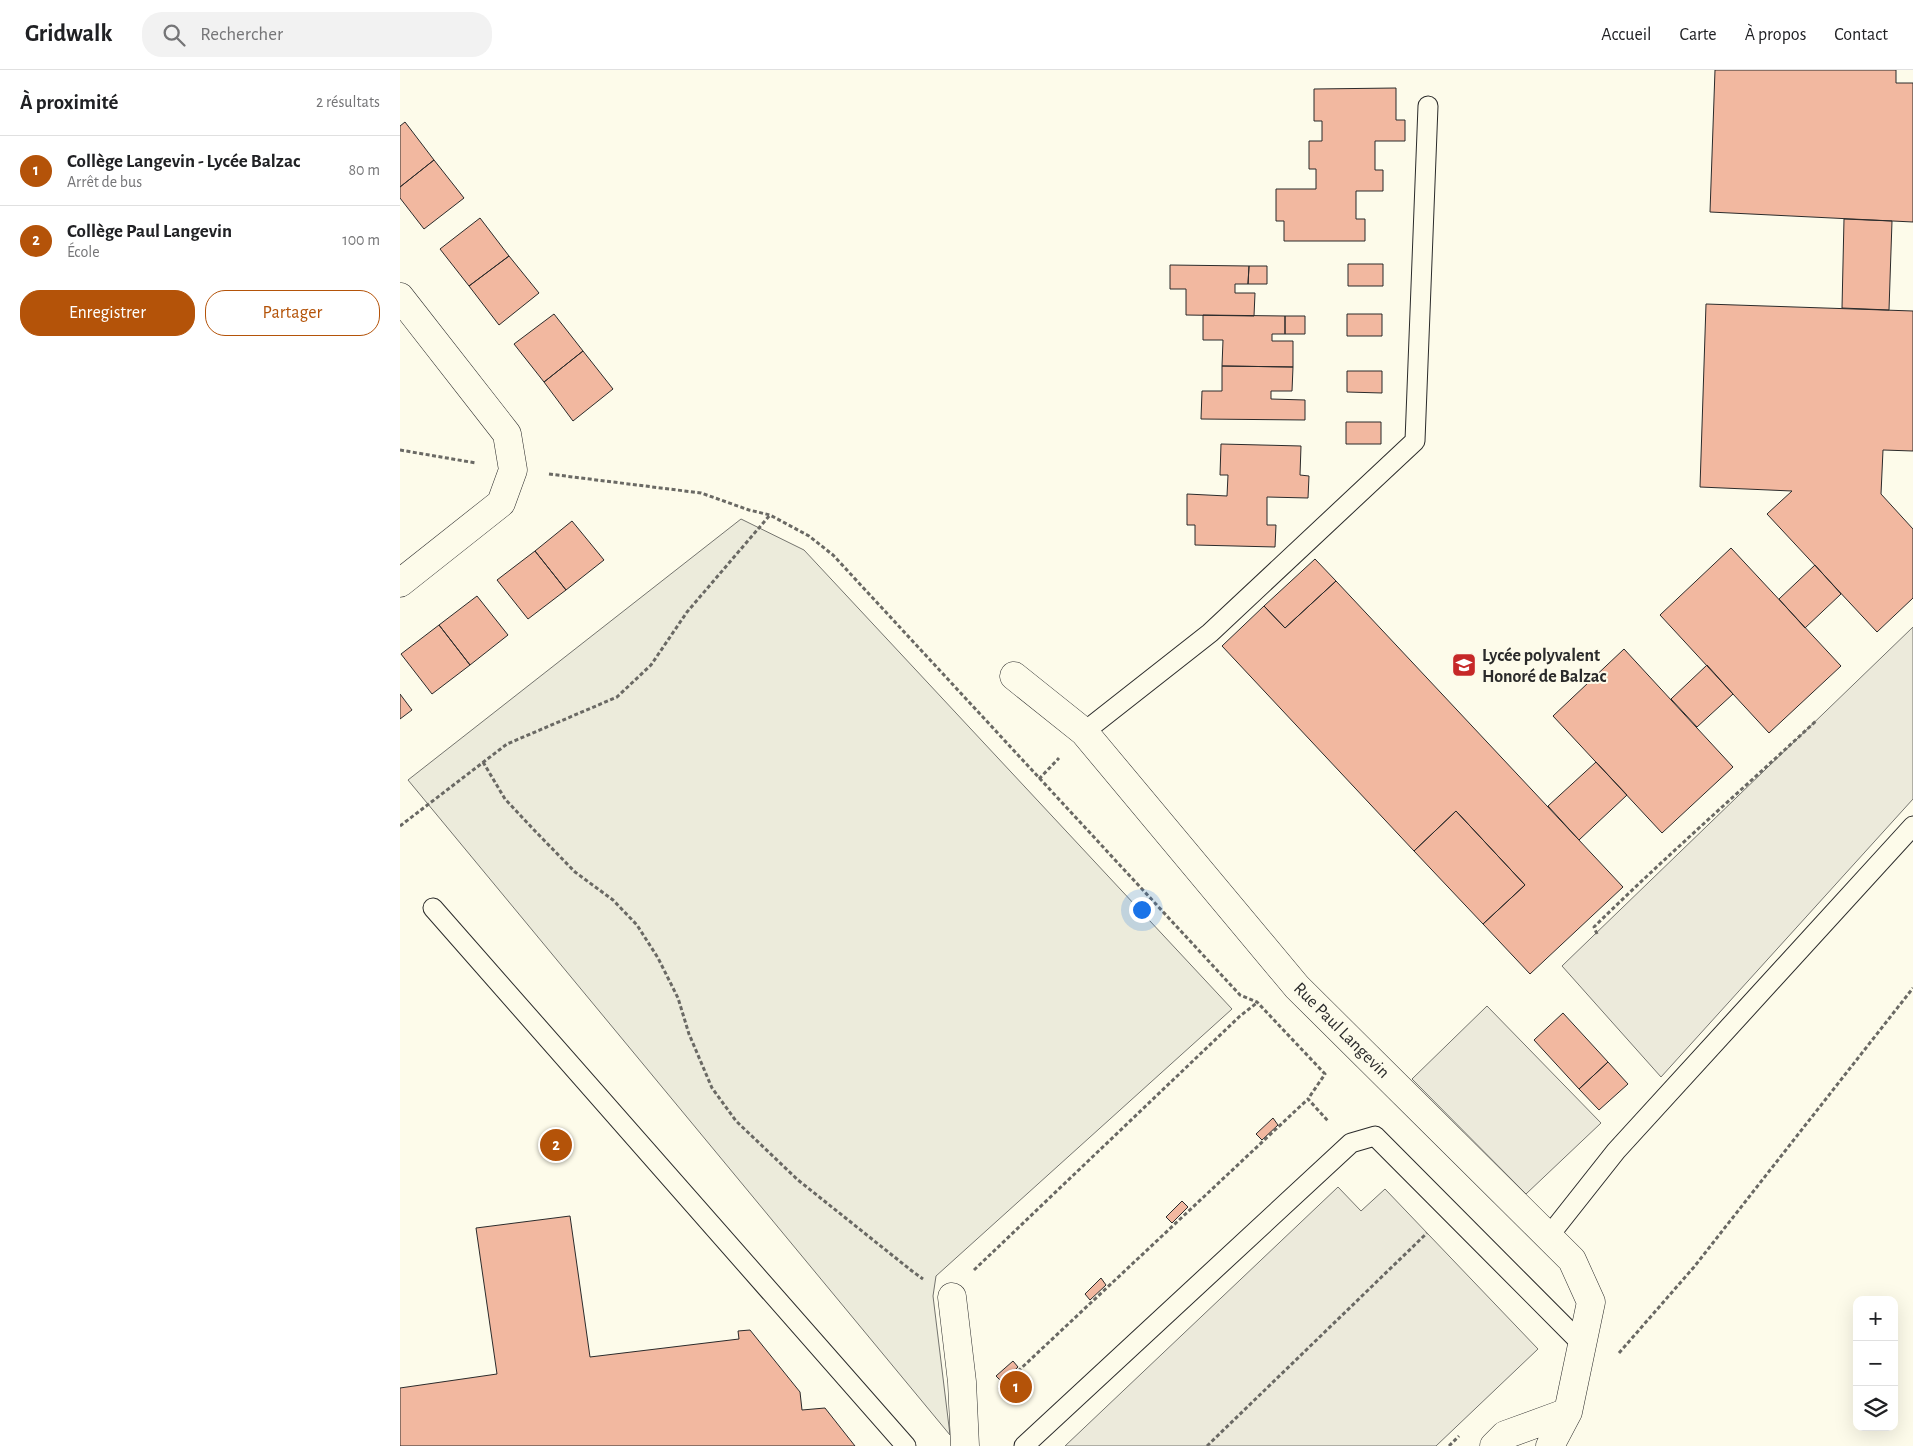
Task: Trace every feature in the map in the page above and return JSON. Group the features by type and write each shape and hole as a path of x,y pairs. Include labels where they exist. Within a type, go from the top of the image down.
{"street":[{"path":"400,298 507,434 513,470 501,503 400,583"},
{"name":"Rue Paul Langevin","path":"1014,676 1084,732 1297,987 1380,1067 1572,1260 1590,1302 1568,1412 1550,1446"},
{"path":"952,1297 962,1382 965,1446"},
{"path":"1494,1446 1505,1435 1568,1412"}],"lane":[{"path":"1084,732 1210,633 1415,441 1428,106"},
{"path":"1548,1237 1616,1151 1913,826"},
{"path":"433,908 906,1446"},
{"path":"1024,1446 1351,1144 1376,1136 1582,1344"}],"path":[{"path":"400,450 513,470 644,484 702,493 770,515 810,536 833,555 1240,995 1257,1002 1325,1074 1308,1099 997,1391 962,1382"},
{"path":"400,826 507,744 617,697 651,665 687,612 770,515"},
{"path":"1597,934 1594,927 1642,879 1710,820 1817,720"},
{"path":"483,762 505,799 536,832 575,872 613,900 636,924 658,958 678,998 689,1034 712,1088 736,1120 798,1180 912,1271 952,1297 975,1268 1240,1016 1257,1002 1297,987"},
{"path":"1618,1354 1694,1267 1913,988"},
{"path":"1308,1099 1351,1144"},
{"path":"1206,1446 1434,1227"}],"shaded area":[{"path":"741,519 804,550 1232,1009 936,1276 933,1296 950,1435 408,780"},
{"path":"1913,627 1913,799 1661,1077 1562,966"},
{"path":"1487,1006 1601,1123 1526,1194 1412,1079"},
{"path":"1338,1187 1361,1211 1385,1189 1538,1349 1436,1446 1065,1446"}],"building":[{"path":"1715,70 1896,70 1896,83 1913,83 1913,222 1710,212"},
{"path":"1396,88 1396,120 1405,120 1405,141 1375,141 1375,170 1383,170 1383,191 1356,191 1356,219 1365,219 1365,241 1284,241 1284,221 1276,221 1276,189 1316,189 1316,169 1309,169 1309,141 1322,141 1322,121 1314,121 1314,89"},
{"path":"405,122 434,160 400,187 400,126"},
{"path":"434,160 464,198 424,229 400,198 400,187"},
{"path":"480,218 509,256 469,286 440,249"},
{"path":"1844,219 1892,221 1889,310 1842,308"},
{"path":"509,256 539,293 499,325 469,286"},
{"path":"1348,264 1383,264 1383,286 1348,286"},
{"path":"1170,265 1249,266 1248,284 1235,284 1235,293 1255,293 1254,316 1186,315 1186,289 1170,289"},
{"path":"1249,266 1267,266 1267,284 1248,284"},
{"path":"1706,304 1913,311 1913,451 1883,450 1881,494 1913,529 1913,598 1877,632 1767,514 1792,491 1700,487"},
{"path":"554,314 583,351 544,382 514,344"},
{"path":"1347,314 1382,314 1382,336 1347,336"},
{"path":"1203,315 1285,316 1285,334 1272,334 1272,341 1293,341 1293,367 1222,366 1223,340 1203,340"},
{"path":"1285,316 1305,316 1305,334 1285,334"},
{"path":"583,351 613,389 573,421 544,382"},
{"path":"1222,366 1293,367 1292,391 1271,391 1271,399 1305,400 1305,420 1201,419 1202,391 1222,391"},
{"path":"1347,371 1382,371 1382,393 1347,392"},
{"path":"1346,422 1381,422 1381,444 1346,444"},
{"path":"1221,444 1301,446 1300,475 1309,476 1308,498 1267,497 1267,525 1276,525 1275,547 1195,545 1195,525 1187,525 1187,494 1227,496 1228,475 1220,475"},
{"path":"572,521 604,560 566,590 535,551"},
{"path":"1731,548 1841,666 1769,733 1660,615"},
{"path":"535,551 566,590 528,619 497,580"},
{"path":"1315,559 1336,581 1285,628 1264,606"},
{"path":"1815,565 1841,594 1805,628 1779,599"},
{"path":"1336,581 1623,887 1530,974 1483,924 1525,885 1456,811 1414,851 1222,646 1264,606 1285,628"},
{"path":"477,596 508,635 470,665 439,625"},
{"path":"439,625 470,665 432,694 401,654"},
{"path":"1624,649 1733,767 1662,833 1553,716"},
{"path":"1707,665 1733,694 1697,727 1671,699"},
{"path":"400,694 412,710 400,719"},
{"path":"1596,762 1627,795 1579,840 1548,806"},
{"path":"1456,811 1525,885 1483,924 1414,851"},
{"path":"1563,1013 1608,1062 1579,1089 1534,1040"},
{"path":"1608,1062 1628,1084 1599,1110 1579,1089"},
{"path":"1273,1118 1278,1125 1262,1140 1256,1134"},
{"path":"1182,1201 1188,1207 1172,1223 1166,1217"},
{"path":"570,1216 590,1357 739,1339 738,1331 750,1330 800,1392 802,1410 825,1408 855,1446 400,1446 400,1388 497,1374 476,1228"},
{"path":"1101,1278 1106,1285 1090,1300 1085,1294"},
{"path":"1013,1361 1018,1367 1002,1382 996,1376"}],"place":[{"name":"Lycée polyvalent Honoré de Balzac","path":"1464,665"},
{"name":"Collège Paul Langevin","path":"556,1145"},
{"name":"Collège Langevin - Lycée Balzac","path":"1016,1387"}]}
